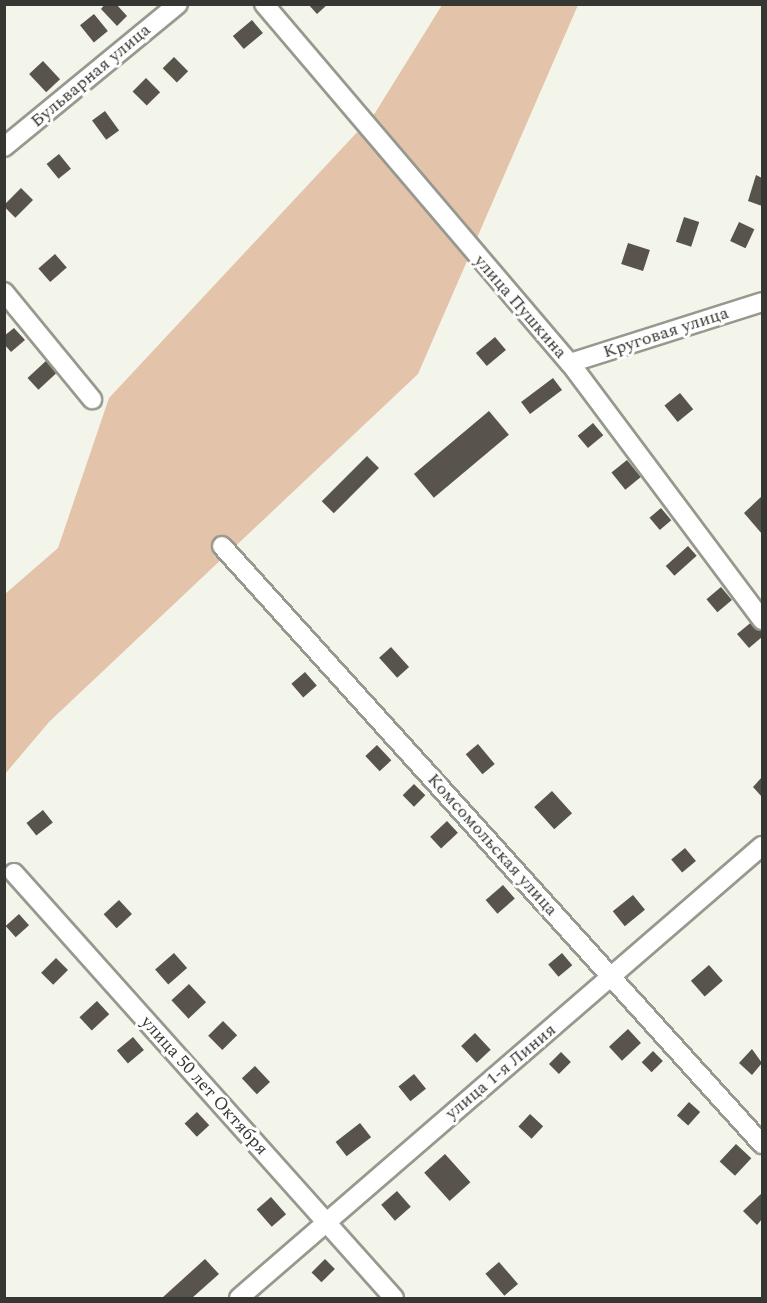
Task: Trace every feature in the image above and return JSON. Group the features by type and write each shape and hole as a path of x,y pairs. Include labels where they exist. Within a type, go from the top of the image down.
{"street":[{"name":"Бульварная улица","path":"4,147 178,4"},
{"name":"улица Пушкина","path":"264,4 570,363 762,620"},
{"path":"4,292 92,399"},
{"name":"Круговая улица","path":"570,363 762,302"},
{"name":"Комсомольская улица","path":"222,546 762,1144"},
{"name":"улица 1-я Линия","path":"239,1299 325,1222 762,846"},
{"name":"улица 50 лет Октября","path":"14,873 394,1299"}],"shaded area":[{"path":"442,5 578,5 418,374 49,722 5,774 5,594 58,548 109,398 375,113"}],"building":[{"path":"105,4 116,4 127,16 117,26 101,9"},
{"path":"308,4 328,4 317,14"},
{"path":"94,14 108,31 94,42 80,25"},
{"path":"252,20 263,33 244,49 233,36"},
{"path":"174,57 188,71 177,82 163,68"},
{"path":"43,61 60,79 46,92 29,74"},
{"path":"146,78 160,92 147,106 133,91"},
{"path":"105,111 119,130 106,140 92,120"},
{"path":"59,154 71,169 59,179 47,164"},
{"path":"756,175 762,178 762,206 748,201"},
{"path":"21,188 33,200 15,218 4,205"},
{"path":"684,217 699,222 691,247 676,242"},
{"path":"739,222 754,229 746,248 730,241"},
{"path":"628,243 650,250 643,271 621,264"},
{"path":"55,254 67,268 50,282 38,268"},
{"path":"14,328 25,340 11,352 4,344 4,336"},
{"path":"495,337 506,350 487,366 476,353"},
{"path":"48,359 59,371 38,390 28,378"},
{"path":"553,378 562,390 530,414 521,402"},
{"path":"680,393 693,409 678,422 664,406"},
{"path":"489,411 509,435 434,498 414,474"},
{"path":"593,423 603,435 588,448 578,436"},
{"path":"367,456 379,468 334,513 322,501"},
{"path":"627,460 641,477 625,490 611,473"},
{"path":"762,496 762,534 744,513"},
{"path":"661,508 671,520 660,530 650,518"},
{"path":"688,546 697,556 674,576 666,566"},
{"path":"721,587 732,600 717,612 706,599"},
{"path":"754,620 762,629 762,637 749,648 737,634"},
{"path":"391,647 409,667 397,678 379,658"},
{"path":"305,672 317,686 303,697 291,684"},
{"path":"478,744 495,764 482,774 466,754"},
{"path":"377,745 391,760 380,771 365,756"},
{"path":"762,777 762,797 753,787"},
{"path":"414,784 425,795 414,807 403,795"},
{"path":"552,791 572,813 554,829 534,807"},
{"path":"43,810 53,823 36,836 26,823"},
{"path":"447,821 458,833 441,848 430,837"},
{"path":"685,848 696,861 682,873 671,860"},
{"path":"503,885 515,899 497,914 486,900"},
{"path":"633,895 645,910 625,926 613,911"},
{"path":"119,900 132,914 117,928 104,914"},
{"path":"19,914 29,925 16,937 6,926"},
{"path":"174,953 187,968 168,984 155,969"},
{"path":"562,953 572,965 558,977 548,965"},
{"path":"56,958 68,970 53,985 41,973"},
{"path":"709,965 723,981 705,997 691,981"},
{"path":"189,984 206,1002 188,1019 171,1000"},
{"path":"97,1001 109,1014 92,1031 79,1017"},
{"path":"223,1021 237,1035 222,1050 208,1036"},
{"path":"628,1029 641,1043 622,1061 609,1047"},
{"path":"475,1033 491,1050 477,1063 461,1046"},
{"path":"133,1037 144,1050 128,1064 117,1050"},
{"path":"752,1049 762,1063 752,1075 739,1063"},
{"path":"653,1051 663,1061 652,1072 642,1062"},
{"path":"561,1052 571,1062 559,1074 549,1064"},
{"path":"255,1066 270,1082 257,1094 242,1078"},
{"path":"414,1074 426,1089 410,1101 398,1087"},
{"path":"689,1102 700,1112 688,1125 677,1115"},
{"path":"197,1112 209,1125 197,1137 185,1124"},
{"path":"530,1114 543,1126 532,1139 518,1126"},
{"path":"360,1123 371,1137 347,1156 336,1142"},
{"path":"736,1144 751,1158 735,1176 720,1162"},
{"path":"445,1154 470,1182 450,1201 424,1173"},
{"path":"397,1191 411,1207 395,1221 381,1205"},
{"path":"762,1193 762,1219 757,1225 743,1211"},
{"path":"271,1197 286,1214 272,1227 257,1209"},
{"path":"205,1259 219,1274 192,1298 162,1298"},
{"path":"325,1259 335,1269 321,1282 312,1272"},
{"path":"499,1262 518,1284 504,1296 485,1274"}]}
